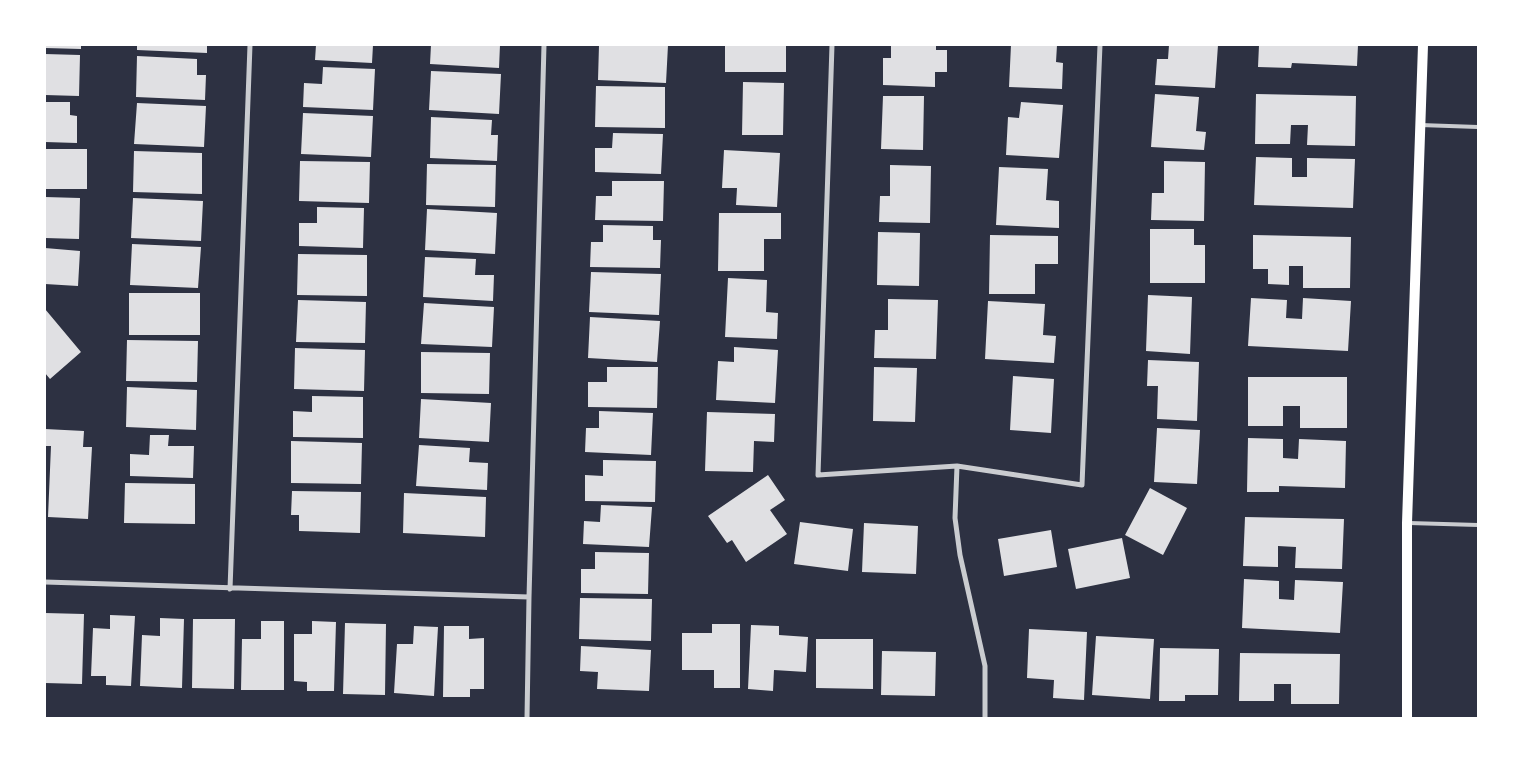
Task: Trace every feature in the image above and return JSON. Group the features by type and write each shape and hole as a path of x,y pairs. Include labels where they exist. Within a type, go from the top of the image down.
{"main road":[{"path":"1406,718 1407,523 1423,45"}],"street":[{"path":"230,589 250,45"},
{"path":"527,718 544,45"},
{"path":"832,45 818,475 957,466 1082,485 1100,45"},
{"path":"957,466 955,518 960,555 985,666 985,718"},
{"path":"45,582 529,597"}],"lane":[{"path":"1420,125 1478,127"},
{"path":"1407,523 1478,525"}],"building":[{"path":"45,45 81,45 81,49 45,48"},
{"path":"137,45 207,45 207,53 137,50"},
{"path":"316,45 373,45 372,63 315,60"},
{"path":"431,45 500,45 499,68 430,64"},
{"path":"599,45 668,45 666,83 598,80"},
{"path":"725,45 786,46 786,72 725,72"},
{"path":"891,45 936,45 936,50 947,50 947,72 935,72 935,87 883,85 883,58 891,58"},
{"path":"1011,45 1057,45 1056,62 1063,63 1062,89 1009,87"},
{"path":"1169,45 1218,45 1215,88 1155,85 1157,59 1168,59"},
{"path":"1259,45 1358,45 1357,66 1292,63 1291,68 1258,67"},
{"path":"45,54 80,55 79,96 45,95"},
{"path":"137,56 197,59 197,75 206,75 205,100 136,97"},
{"path":"323,67 375,69 373,110 303,107 304,83 322,84"},
{"path":"431,71 501,74 499,114 429,110"},
{"path":"743,82 784,83 783,135 742,135"},
{"path":"596,86 665,87 665,128 595,127"},
{"path":"1155,94 1199,97 1196,131 1206,132 1204,150 1151,147"},
{"path":"1256,94 1356,96 1355,146 1307,145 1308,125 1291,125 1290,144 1255,144"},
{"path":"883,96 924,96 923,150 881,149"},
{"path":"45,102 70,102 70,115 77,116 77,143 45,142"},
{"path":"1021,102 1063,105 1059,158 1006,155 1008,117 1019,118"},
{"path":"137,103 206,106 204,147 134,144"},
{"path":"303,113 373,116 371,157 301,154"},
{"path":"431,117 492,120 491,135 498,135 497,161 430,158"},
{"path":"613,133 663,134 661,174 595,172 595,148 612,148"},
{"path":"45,149 87,149 87,189 45,189"},
{"path":"724,150 780,153 777,207 736,205 737,188 722,188"},
{"path":"134,151 202,153 202,194 133,192"},
{"path":"1256,157 1292,158 1292,177 1307,177 1307,158 1355,159 1353,208 1254,205"},
{"path":"300,161 370,162 369,203 299,201"},
{"path":"1164,161 1205,162 1204,221 1151,220 1152,193 1164,193"},
{"path":"427,164 496,165 495,207 426,205"},
{"path":"890,165 931,166 930,223 879,222 880,196 890,196"},
{"path":"999,167 1048,169 1046,200 1059,201 1059,228 996,225"},
{"path":"612,181 664,181 663,221 595,220 596,196 612,196"},
{"path":"45,197 80,198 79,239 45,238"},
{"path":"133,198 203,201 201,241 131,238"},
{"path":"317,207 364,208 363,248 299,246 299,223 317,223"},
{"path":"427,209 497,213 495,254 425,250"},
{"path":"719,213 781,213 781,239 764,239 764,271 718,271"},
{"path":"603,225 653,226 653,240 661,240 660,268 590,267 591,242 603,242"},
{"path":"1150,229 1194,229 1194,245 1205,245 1205,283 1150,283"},
{"path":"878,232 920,233 919,286 877,285"},
{"path":"990,235 1058,236 1058,264 1035,264 1035,294 989,294"},
{"path":"1253,235 1351,237 1350,288 1303,288 1303,266 1289,266 1289,285 1268,284 1268,269 1253,269"},
{"path":"132,244 201,247 198,288 130,285"},
{"path":"45,248 80,251 78,286 45,284"},
{"path":"298,254 367,255 367,296 297,295"},
{"path":"425,257 476,259 475,275 494,275 493,301 423,297"},
{"path":"591,272 661,274 659,315 589,312"},
{"path":"728,278 767,280 766,312 778,313 777,339 725,337"},
{"path":"129,293 200,293 200,335 129,335"},
{"path":"1148,295 1192,297 1190,354 1146,351"},
{"path":"1251,298 1287,300 1286,318 1302,319 1303,298 1351,301 1348,351 1248,346"},
{"path":"888,299 938,300 936,359 874,358 875,330 888,330"},
{"path":"298,300 366,302 365,343 296,342"},
{"path":"988,301 1045,304 1043,335 1056,336 1054,363 985,359"},
{"path":"424,303 494,307 492,347 421,344"},
{"path":"45,309 81,352 50,379 45,373"},
{"path":"590,317 660,321 657,362 588,358"},
{"path":"127,340 198,341 197,382 126,381"},
{"path":"734,347 778,350 775,403 716,400 718,361 734,362"},
{"path":"295,348 365,350 364,391 294,389"},
{"path":"421,352 490,353 489,394 421,393"},
{"path":"1148,360 1199,362 1197,421 1157,419 1158,386 1147,386"},
{"path":"607,367 658,367 657,408 588,407 588,382 607,382"},
{"path":"874,367 917,368 915,422 873,421"},
{"path":"1013,376 1054,379 1051,433 1010,430"},
{"path":"1248,377 1347,377 1347,428 1300,428 1300,406 1283,406 1283,426 1248,426"},
{"path":"127,387 197,390 196,430 126,427"},
{"path":"312,396 363,397 363,438 293,437 293,411 312,412"},
{"path":"421,399 491,403 489,442 419,438"},
{"path":"599,411 653,413 651,455 585,452 586,428 599,428"},
{"path":"707,412 775,414 774,442 754,441 753,472 705,471"},
{"path":"1157,428 1200,430 1197,484 1154,482"},
{"path":"45,429 84,431 83,447 92,447 88,519 48,517 51,446 45,446"},
{"path":"150,435 169,435 168,446 194,446 193,478 130,476 130,454 149,455"},
{"path":"1248,438 1283,439 1283,458 1298,459 1299,439 1346,441 1345,488 1279,486 1279,492 1247,492"},
{"path":"291,441 362,443 361,484 291,483"},
{"path":"419,445 470,448 469,462 488,463 487,490 416,486"},
{"path":"603,460 656,461 655,502 585,501 585,475 603,476"},
{"path":"768,475 785,500 770,510 787,534 746,562 732,540 727,543 708,516"},
{"path":"125,483 195,484 195,524 124,523"},
{"path":"1150,488 1187,508 1163,555 1125,535"},
{"path":"292,491 361,492 360,533 299,531 299,515 291,515"},
{"path":"404,493 486,497 485,537 403,533"},
{"path":"601,505 652,507 649,547 583,544 584,521 600,522"},
{"path":"1245,517 1344,519 1342,569 1295,568 1296,547 1278,546 1278,567 1243,566"},
{"path":"800,522 853,529 848,571 794,564"},
{"path":"864,523 918,526 916,574 862,572"},
{"path":"1051,530 1057,567 1004,576 998,539"},
{"path":"1122,538 1130,578 1076,589 1068,549"},
{"path":"595,552 649,553 648,594 581,593 581,569 595,569"},
{"path":"1244,579 1279,581 1279,599 1294,600 1295,580 1343,582 1340,633 1242,628"},
{"path":"580,598 652,599 651,641 579,639"},
{"path":"45,613 84,614 82,684 45,683"},
{"path":"110,615 135,616 131,686 106,685 106,676 91,676 93,628 110,629"},
{"path":"160,618 184,619 182,688 140,686 142,635 160,636"},
{"path":"193,619 235,619 234,689 192,688"},
{"path":"261,621 284,621 284,690 241,690 242,639 261,639"},
{"path":"312,621 336,622 334,691 307,691 307,682 294,681 294,634 312,634"},
{"path":"345,623 386,624 385,695 343,694"},
{"path":"712,624 740,624 740,688 714,688 714,670 682,670 682,633 712,633"},
{"path":"751,625 779,626 779,635 808,637 806,672 774,670 773,691 748,689"},
{"path":"414,626 438,627 434,696 394,693 397,644 413,644"},
{"path":"444,626 469,626 469,639 484,638 484,689 470,689 470,697 443,697"},
{"path":"1029,629 1087,632 1084,700 1053,698 1054,680 1027,678"},
{"path":"1096,636 1154,639 1150,699 1092,695"},
{"path":"816,639 873,639 873,689 816,688"},
{"path":"581,646 651,650 649,691 597,689 598,672 580,671"},
{"path":"1160,648 1219,649 1218,695 1185,695 1185,701 1159,701"},
{"path":"882,651 936,652 935,696 881,695"},
{"path":"1240,653 1340,654 1339,704 1291,704 1291,684 1274,684 1274,701 1239,701"}]}
